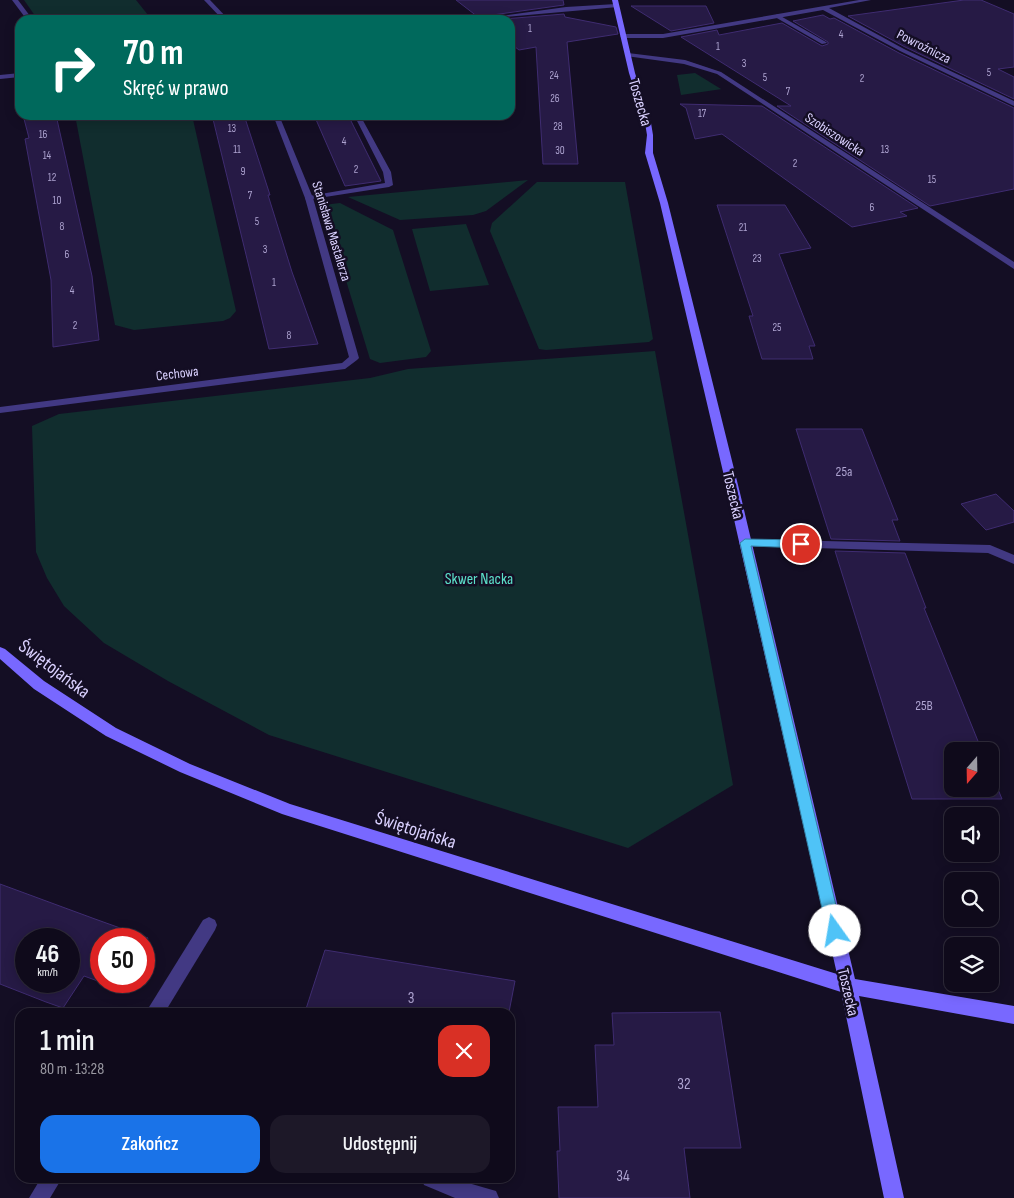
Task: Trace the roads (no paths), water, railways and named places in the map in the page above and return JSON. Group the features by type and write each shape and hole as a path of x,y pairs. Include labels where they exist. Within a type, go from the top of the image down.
{"main road":[{"name":"Toszecka","path":"615,3 628,56 648,123 650,134 648,153 664,203 745,543 848,986 894,1198"},
{"name":"Świętojańska","path":"0,652 39,685 111,732 185,768 287,809 848,986 1014,1015"}],"street":[{"path":"15,0 26,15"},
{"path":"207,0 221,15"},
{"path":"623,36 663,36 868,0"},
{"path":"515,15 615,3"},
{"name":"Powroźnicza","path":"824,8 902,50 1014,104"},
{"path":"777,16 824,43"},
{"name":"Szobiszowicka","path":"628,56 685,62 719,73 1010,260 1014,266"},
{"path":"0,78 15,76"},
{"name":"Stanisława Mastalerza","path":"278,120 309,198 354,358"},
{"path":"309,198 389,185 387,172 360,120"},
{"name":"Cechowa","path":"0,410 345,366 354,358"},
{"path":"745,543 990,549 1014,560"},
{"path":"157,1008 209,925"},
{"path":"39,1198 49,1183"},
{"path":"441,1183 489,1198"}],"park label":[{"name":"Skwer Nacka","path":"479,578"}]}
